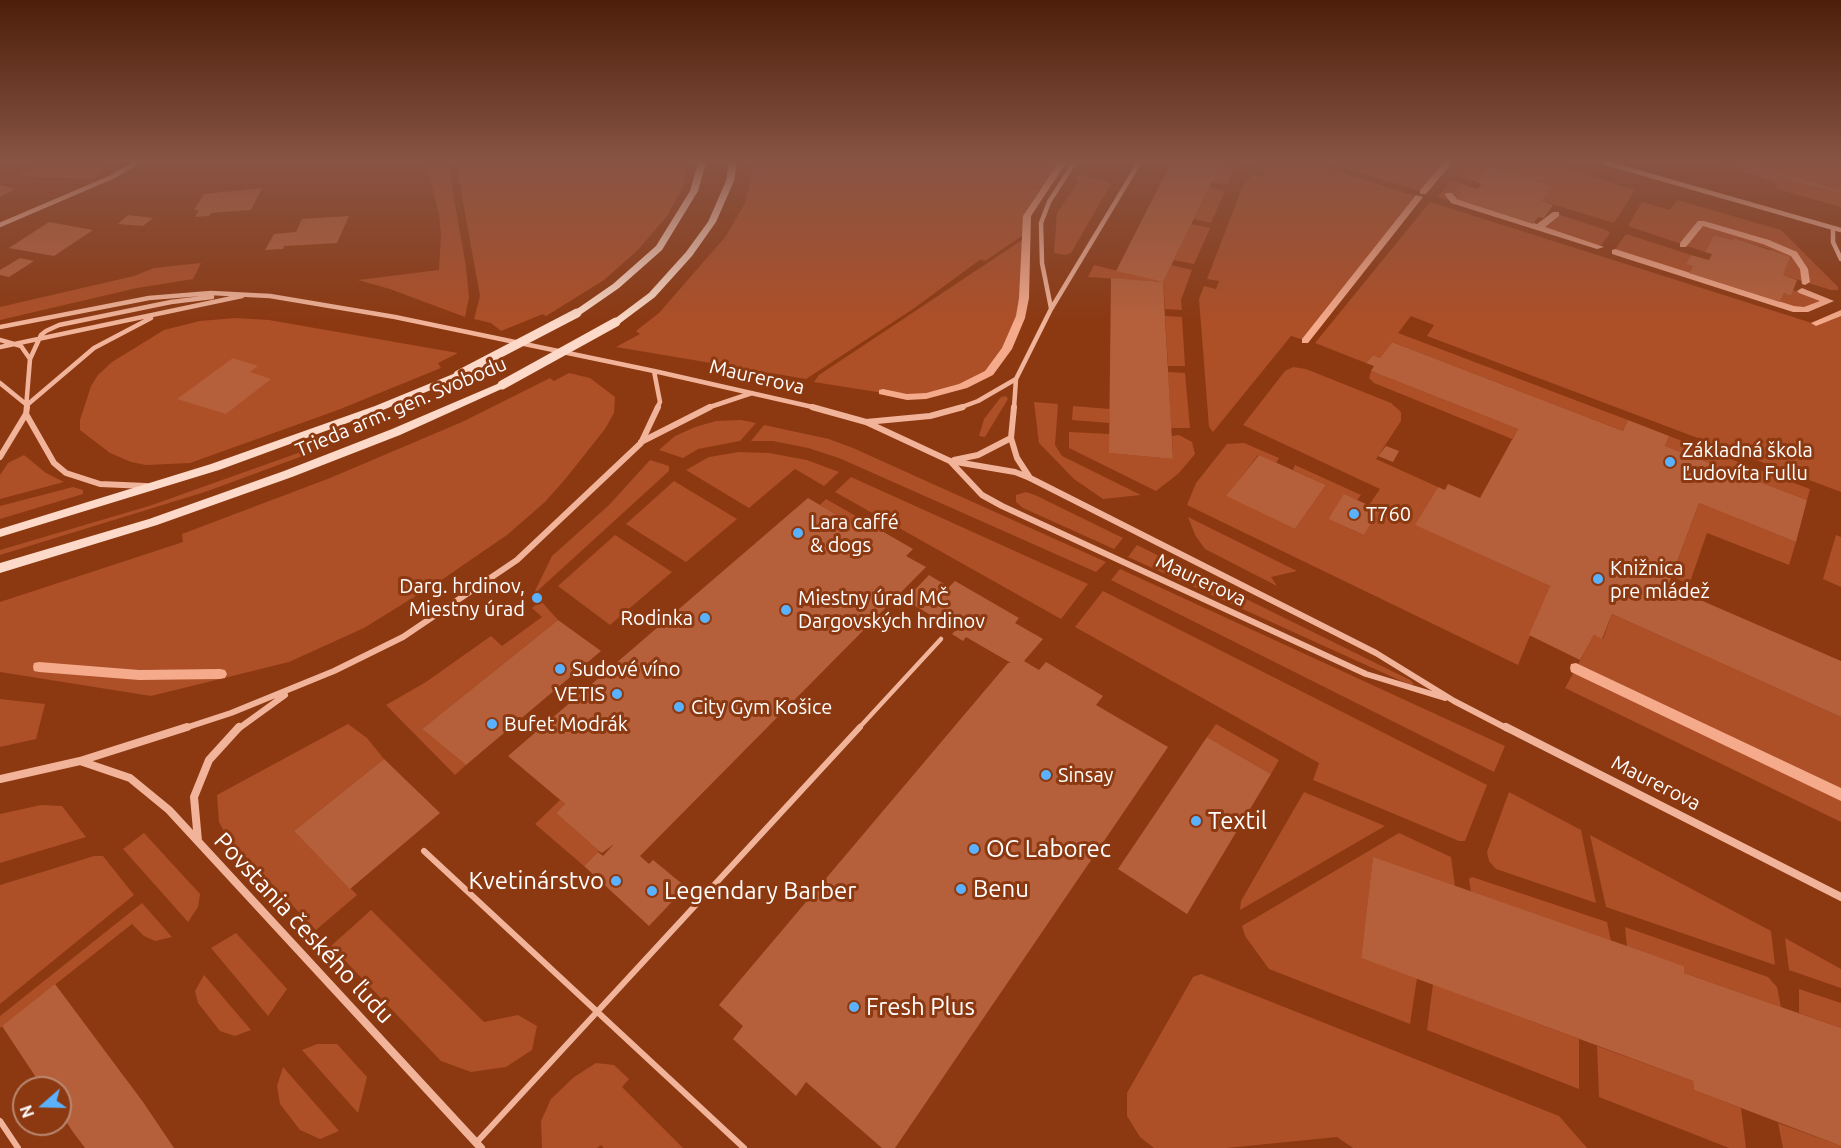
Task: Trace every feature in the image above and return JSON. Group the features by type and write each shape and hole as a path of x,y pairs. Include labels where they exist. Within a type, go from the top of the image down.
{"street":[{"path":"0,225 20,217"},
{"name":"Trieda arm. gen. Svobodu","path":"0,533 159,486 330,427 458,375 577,313 616,286 659,248 678,217"},
{"name":"Trieda arm. gen. Svobodu","path":"0,568 153,522 288,474 396,432 502,385 616,322 652,295 695,246 714,217"},
{"path":"1043,217 1041,223 1042,263 1051,309"},
{"path":"1030,478 1017,458 1011,438 1016,379 1051,309 1107,217"},
{"path":"1793,217 1841,230"},
{"path":"1833,228 1833,242 1841,259"},
{"path":"0,327 149,298 211,293 252,294"},
{"path":"0,347 252,294"},
{"path":"0,457 26,414 30,359 46,331 59,326 160,304 252,294"},
{"name":"Maurerova","path":"252,294 395,317 753,393 866,422 950,461 1015,472 1376,653 1454,701 1841,897"},
{"path":"27,405 94,348 166,312"},
{"path":"0,340 25,349 30,359"},
{"path":"641,443 660,402 654,371"},
{"path":"866,422 930,416 954,410 978,401 1016,379"},
{"path":"0,383 27,405"},
{"path":"0,779 80,761 231,713 296,688 403,637 517,560 641,443 711,406 753,393"},
{"path":"26,414 54,463 66,473 100,484 159,486"},
{"path":"950,461 978,455 1011,438"},
{"name":"Maurerova","path":"950,461 982,495 1002,506 1366,674 1454,701"},
{"path":"198,841 194,797 209,760 240,726 296,688"},
{"name":"Povstania českého ľudu","path":"80,761 130,778 144,787 198,841 478,1145"}],"lane":[{"path":"478,1145 598,1011 941,639"},
{"path":"424,850 744,1148"},
{"path":"0,1121 18,1148"}],"shaded area":[{"path":"439,217 457,217 469,297 465,317 390,289 358,280 439,270 441,235"},
{"path":"466,217 667,217 638,250 604,280 546,316 543,314 501,331 491,323 474,319 480,296"},
{"path":"737,217 1025,217 1022,236 985,261 981,259 913,309 806,379 616,347 640,334 636,331 659,313 726,236"},
{"path":"1057,217 1092,217 1071,253 1066,255 1054,253"},
{"path":"1195,217 1214,217 1211,223 1194,219"},
{"path":"1231,217 1402,217 1304,340 1291,336 1213,432 1209,427 1199,299 1204,286 1216,289 1219,281 1207,279"},
{"path":"1418,217 1476,217 1812,323 1841,311 1841,492 1427,336 1434,325 1411,316 1398,333 1628,420 1623,431 1392,342 1380,358 1373,355 1366,363 1315,343"},
{"path":"1499,217 1510,217 1533,224 1531,227"},
{"path":"1554,217 1565,217 1610,233 1600,247 1540,227"},
{"path":"1593,217 1618,217 1614,223"},
{"path":"1633,217 1734,217 1781,230 1838,287 1838,290 1831,290 1783,275 1770,249 1734,238 1732,240 1714,235 1705,252 1628,226"},
{"path":"1191,224 1210,228 1194,264 1174,260"},
{"path":"1626,234 1691,255 1687,263 1693,266 1689,273 1780,302 1784,293 1791,296 1793,290 1826,300 1804,308 1794,307 1614,251"},
{"path":"1022,240 1022,298 1018,315 1005,349 987,372 955,387 916,395 884,391 883,393 814,382 819,375"},
{"path":"201,263 193,279 137,288 0,320 0,307 134,276 154,268"},
{"path":"1094,265 1163,282 1088,277"},
{"path":"1171,265 1192,270 1181,300 1182,310 1165,309 1163,282"},
{"path":"1165,316 1182,317 1185,366 1168,366"},
{"path":"235,318 269,320 458,353 438,363 441,368 338,410 190,463 146,465 131,462 110,453 80,430 80,420 91,386 98,375 112,362 164,330 200,321"},
{"path":"1293,367 1306,369 1391,403 1401,412 1401,421 1376,459 1438,487 1416,525 1550,586 1518,665 1187,505 1196,483 1227,444 1244,443 1279,458 1276,463 1258,455 1227,496 1295,529 1326,485 1293,470 1295,465 1361,495 1357,500 1344,495 1328,519 1364,535 1379,510 1369,505 1380,489 1243,425 1285,371"},
{"path":"1371,371 1518,429 1512,439 1374,383 1369,378"},
{"path":"1168,372 1185,373 1190,428 1171,428"},
{"path":"569,373 590,378 615,397 614,413 605,429 567,477 545,502 507,535 440,581 364,628 289,662 151,696 0,672 0,602 183,542 182,534 330,478 462,422 550,378 554,381"},
{"path":"1006,396 1008,399 985,437 979,436 984,419 1001,397"},
{"path":"1034,402 1058,404 1055,445 1062,456 1141,495 1103,499 1074,479 1039,443"},
{"path":"1073,406 1110,409 1109,423 1072,420"},
{"path":"741,420 756,423 740,441 698,449 683,458 659,450 675,436 695,427 716,421"},
{"path":"764,425 829,439 853,448 1106,562 1096,572 839,458 808,448 773,441 751,441"},
{"path":"1069,432 1110,434 1110,453 1173,459 1172,436 1179,435 1192,442 1195,454 1178,474 1156,491 1069,448"},
{"path":"346,436 347,438 300,457 205,492 0,555 0,550 149,506"},
{"path":"1669,436 1810,489 1807,500 1665,446"},
{"path":"739,452 769,453 807,460 839,472 824,486 795,469 749,508 686,470 709,457"},
{"path":"24,455 46,473 64,482 0,499 0,475 8,463"},
{"path":"650,460 669,466 669,471 533,595 552,556 609,505"},
{"path":"851,477 1088,584 1061,619 835,492"},
{"path":"674,481 737,519 686,562 626,524"},
{"path":"73,487 83,490 83,494 0,519 0,506"},
{"path":"1026,492 1123,538 1114,549 1023,508 1016,502 1016,495"},
{"path":"826,499 868,523 861,529 820,505"},
{"path":"1699,503 1796,542 1789,565 1707,533 1689,585 1672,576"},
{"path":"1188,517 1297,571 1271,577 1277,586 1205,549 1195,535"},
{"path":"615,535 672,572 610,625 558,586"},
{"path":"1836,535 1841,537 1841,587 1823,579"},
{"path":"1137,545 1414,684 1410,685 1128,557"},
{"path":"1120,569 1505,746 1494,772 1111,580"},
{"path":"1103,591 1487,785 1465,841 1459,841 1313,780 1319,763 1075,627"},
{"path":"541,601 558,620 422,729 466,765 455,775 386,705 426,682 491,636 502,646 542,617 532,608"},
{"path":"1612,614 1841,717 1841,822 1565,688 1594,635 1603,639"},
{"path":"0,699 45,704 36,739 0,747"},
{"path":"348,724 367,738 384,759 294,831 357,895 316,930 228,838 219,822 217,795"},
{"path":"1216,724 1279,760 1271,774 1207,737"},
{"path":"1304,792 1385,826 1240,910 1241,901"},
{"path":"1509,792 1581,830 1596,903 1496,869 1489,861 1487,852"},
{"path":"560,800 565,804 556,813 599,851 584,866 535,824"},
{"path":"41,805 62,806 86,837 0,863 0,814"},
{"path":"144,833 200,894 198,907 188,922 123,849"},
{"path":"1399,833 1451,857 1455,887 1373,858 1361,958 1417,978 1410,1024 1269,969 1245,936 1242,926"},
{"path":"1590,835 1771,931 1775,965 1606,907"},
{"path":"94,856 103,856 134,895 0,1004 0,885"},
{"path":"1472,877 1607,922 1611,941 1471,892 1469,879"},
{"path":"142,903 172,937 155,941 144,936 132,924 0,1028 0,1016"},
{"path":"371,910 484,1022 518,1015 537,1026 532,1050 506,1067 471,1072 441,1061 331,946"},
{"path":"1625,927 1768,977 1777,987 1781,1007 1684,973 1684,966 1627,947"},
{"path":"236,933 287,989 268,1016 211,948"},
{"path":"1785,938 1841,969 1841,988 1789,970"},
{"path":"1201,974 1559,1116 1587,1148 1353,1148 1337,1137 1227,1148 1154,1148 1140,1137 1127,1116 1127,1093 1193,977"},
{"path":"204,975 251,1030 235,1036 220,1031 198,1003 195,991"},
{"path":"1433,984 1579,1039 1579,1089 1427,1030"},
{"path":"1799,989 1841,1003 1841,1028 1799,1013"},
{"path":"317,1044 337,1044 367,1077 358,1113 302,1050"},
{"path":"1597,1046 1693,1081 1694,1090 1741,1108 1746,1148 1729,1148 1599,1097"},
{"path":"596,1063 614,1065 629,1079 622,1087 683,1148 604,1148 601,1145 597,1148 542,1148 541,1121 551,1099 574,1077"},
{"path":"283,1067 339,1131 320,1139 300,1130 280,1104 277,1086"},
{"path":"1778,1123 1841,1146 1841,1148 1783,1148"}],"building":[{"path":"126,217 153,218 143,226 118,224"},
{"path":"349,217 337,243 284,246 283,249 265,250 274,234 296,232 302,219"},
{"path":"1144,217 1195,217 1163,282 1116,271"},
{"path":"1510,217 1545,217 1538,217 1533,224"},
{"path":"49,222 93,230 54,256 9,248"},
{"path":"1714,235 1732,240 1734,238 1790,257 1783,275 1797,280 1791,296 1784,293 1780,302 1689,273 1693,266 1686,264 1691,255 1709,260 1712,254 1705,252"},
{"path":"20,258 34,261 9,277 0,275 0,270"},
{"path":"1111,278 1163,282 1173,459 1109,453"},
{"path":"1392,342 1623,431 1628,420 1669,436 1665,446 1807,500 1796,542 1699,503 1668,586 1841,661 1841,717 1612,614 1602,639 1594,635 1580,660 1529,635 1550,586 1415,525 1438,487 1445,490 1448,484 1480,498 1518,429 1371,371 1374,366 1366,363 1373,355 1380,358"},
{"path":"233,358 258,366 250,372 271,379 226,414 177,399"},
{"path":"1386,446 1399,451 1393,462 1378,456"},
{"path":"1259,455 1326,485 1295,529 1226,496"},
{"name":"T760","path":"1344,494 1379,510 1364,535 1328,519"},
{"path":"808,498 861,529 868,523 913,549 906,556 926,567 640,856 649,864 653,860 686,887 649,926 584,866 598,852 603,856 614,844 602,853 599,851 556,813 565,804 508,756"},
{"name":"OC Laborec","path":"929,575 949,587 955,581 1019,618 1015,623 1043,639 1024,661 1039,670 1046,662 1103,696 1096,705 1168,747 895,1148 882,1148 806,1082 796,1096 733,1039 743,1026 719,1005 1008,663 1011,663 966,637 963,641 952,634 956,630 905,600"},
{"path":"558,620 601,651 466,765 422,729"},
{"name":"Textil","path":"1207,737 1271,774 1187,914 1118,869"},
{"path":"384,759 440,813 350,889 294,831"},
{"path":"1373,857 1684,966 1684,973 1841,1028 1841,1146 1694,1090 1693,1081 1361,958"},
{"path":"55,984 143,1102 174,1148 85,1148 72,1130 72,1076 35,1076 2,1026"}],"waterway":[{"path":"1020,318 1024,298 1027,217"},
{"path":"1305,341 1404,217"},
{"path":"1503,217 1538,228"},
{"path":"1538,228 1553,217"},
{"path":"1683,245 1701,223 1766,242 1794,254 1804,269 1805,282"},
{"path":"1538,228 1600,247"},
{"path":"1615,252 1793,309 1805,310 1829,301 1802,291"},
{"path":"1816,323 1841,313"},
{"path":"883,392 907,397 926,396 963,386 989,373 1007,349 1019,318"},
{"path":"39,667 139,675 220,674"},
{"path":"1576,668 1841,795"}],"place":[{"name":"Základná škola Ľudovíta Fullu","path":"1670,462"},
{"name":"T760","path":"1354,514"},
{"name":"Lara caffé & dogs","path":"798,533"},
{"name":"Knižnica pre mládež","path":"1598,579"},
{"name":"Darg. hrdinov, Miestny úrad","path":"537,598"},
{"name":"Miestny úrad MČ Dargovských hrdinov","path":"786,610"},
{"name":"Rodinka","path":"705,618"},
{"name":"Sudové víno","path":"560,669"},
{"name":"VETIS","path":"617,694"},
{"name":"City Gym Košice","path":"679,707"},
{"name":"Bufet Modrák","path":"492,724"},
{"name":"Sinsay","path":"1046,775"},
{"name":"Textil","path":"1196,821"},
{"name":"OC Laborec","path":"974,849"},
{"name":"Kvetinárstvo","path":"616,881"},
{"name":"Benu","path":"961,889"},
{"name":"Legendary Barber","path":"652,891"},
{"name":"Fresh Plus","path":"854,1007"}]}
